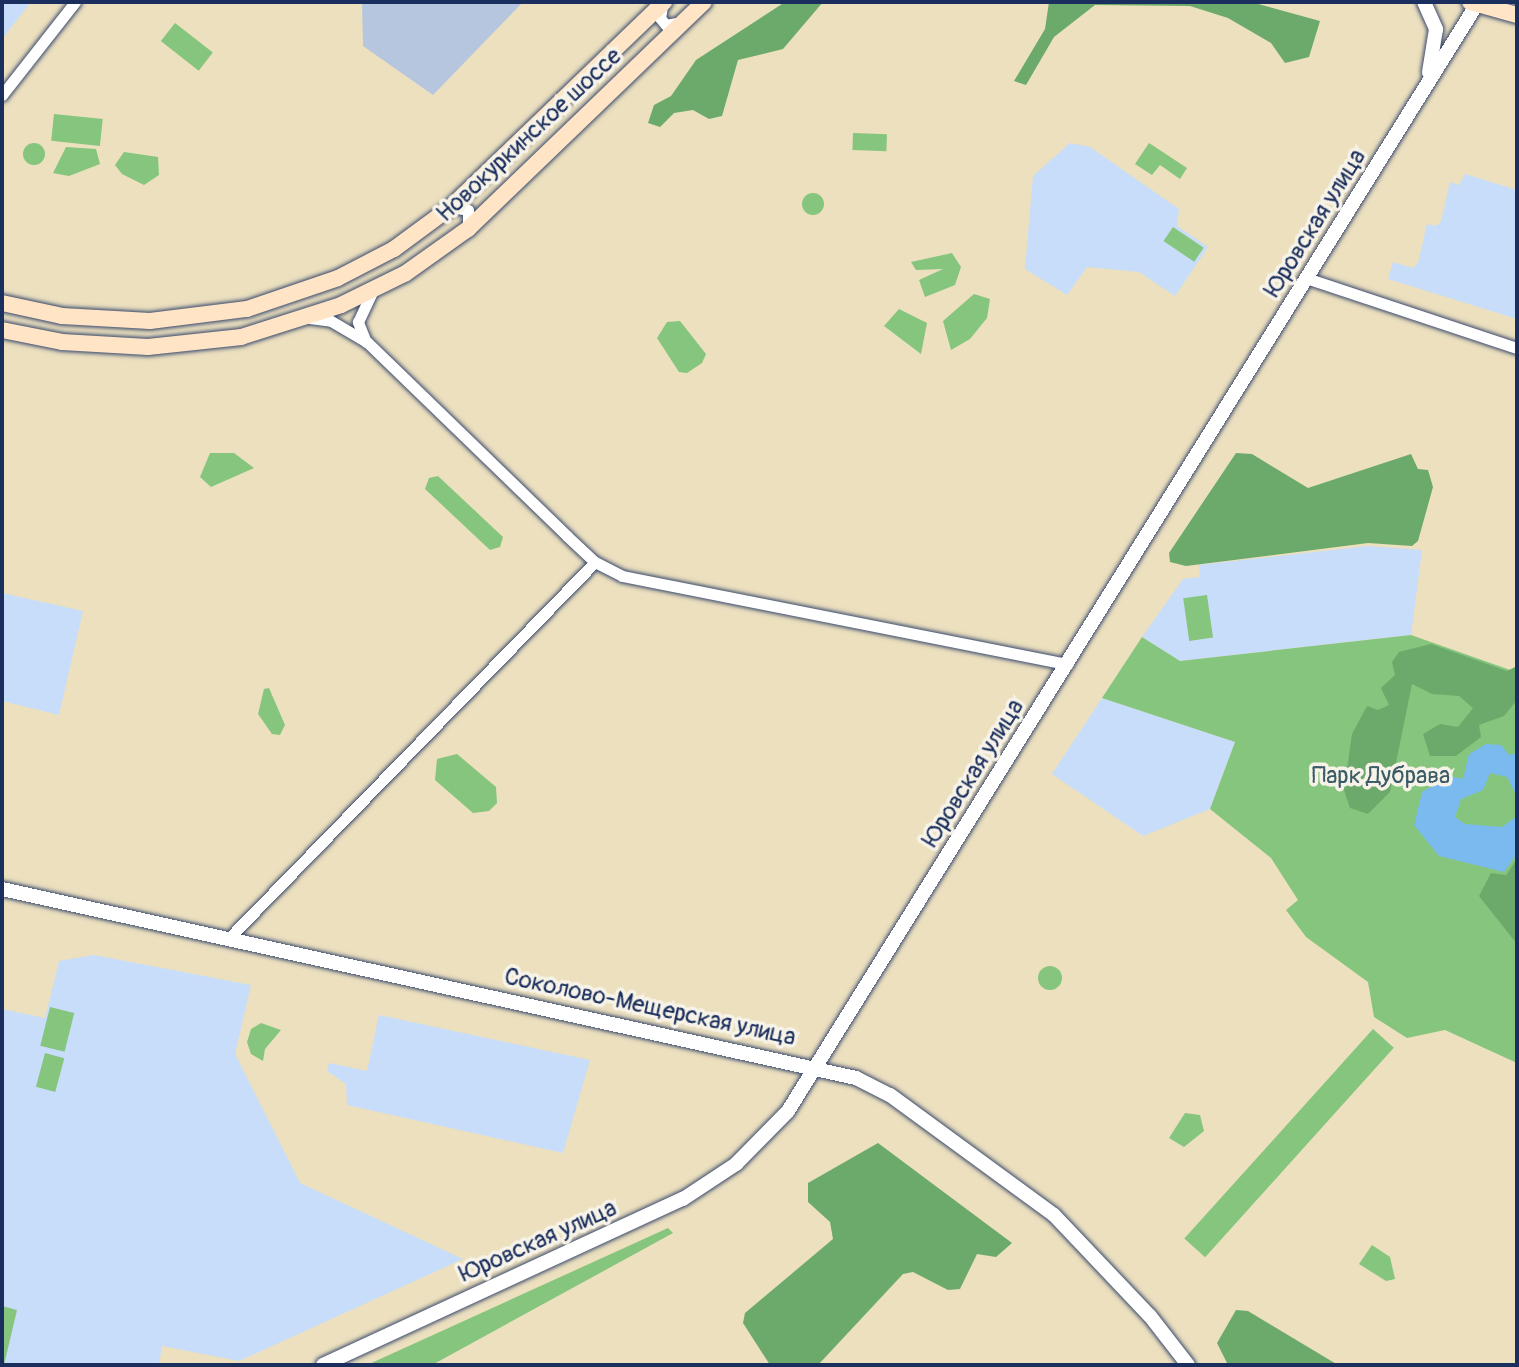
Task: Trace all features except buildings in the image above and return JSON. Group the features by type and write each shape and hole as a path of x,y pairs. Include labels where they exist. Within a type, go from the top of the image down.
{"main road":[{"name":"Новокуркинское шоссе","path":"2,303 111,321 247,309 362,267 451,207 664,2"},
{"name":"Новокуркинское шоссе","path":"2,330 62,342 148,347 241,337 309,318 373,290 468,229 704,2"},
{"path":"1475,3 1517,15"}],"street":[{"path":"2,95 75,2"},
{"path":"664,2 662,21 671,26 684,21"},
{"path":"1423,92 1436,29 1424,2"},
{"name":"Юровская улица","path":"323,1365 683,1199 767,1135 818,1066 1423,92 1475,3"},
{"path":"451,207 468,210 468,229"},
{"path":"1306,278 1517,348"},
{"path":"367,342 358,322 373,290"},
{"path":"309,318 331,321 367,342 595,562 636,579 1067,664"},
{"path":"228,939 595,562"},
{"name":"Соколово-Мещерская улица","path":"2,889 818,1066 890,1095 1054,1215 1140,1305 1188,1365"}],"shaded area":[{"path":"2,2 31,2 2,39"},
{"path":"362,2 523,2 433,95 363,46"},
{"path":"1070,143 1090,147 1179,209 1177,226 1208,247 1175,296 1139,272 1087,267 1067,295 1025,269 1033,176"},
{"path":"1465,174 1517,190 1517,319 1388,279 1393,262 1413,268 1418,263 1427,224 1436,226 1441,221 1450,182 1459,185"},
{"path":"1368,546 1422,550 1411,635 1180,661 1142,637 1183,579 1200,577 1199,565"},
{"path":"2,593 83,611 59,715 2,701"},
{"path":"1102,698 1235,742 1210,809 1143,836 1052,774"},
{"path":"94,955 251,985 235,1054 300,1183 463,1259 239,1361 162,1346 159,1365 2,1365 2,1009 45,1018 59,961"},
{"path":"379,1015 590,1060 563,1153 347,1105 346,1084 327,1071 329,1063 367,1071"}],"green space":[{"path":"785,2 823,2 783,49 738,60 722,116 709,119 693,110 674,113 660,127 648,123 654,105 671,96 696,60"},
{"path":"1049,2 1251,2 1320,21 1309,57 1285,63 1271,43 1228,18 1190,6 1095,5 1054,37 1026,85 1014,81 1045,29"},
{"path":"175,23 213,53 199,71 161,41"},
{"path":"54,114 103,119 100,146 51,141"},
{"path":"853,133 887,134 886,151 852,150"},
{"path":"34,143 42,146 45,154 42,162 34,165 26,162 23,154 26,146"},
{"path":"1149,143 1187,168 1180,179 1160,165 1152,175 1135,164"},
{"path":"66,147 96,149 100,164 69,176 53,173"},
{"path":"124,152 158,157 159,175 144,185 122,174 115,165"},
{"path":"809,193 817,193 824,204 817,215 809,215 802,208 802,200"},
{"path":"1173,227 1204,248 1194,262 1163,241"},
{"path":"952,253 961,267 955,285 925,297 919,280 943,269 916,270 911,262"},
{"path":"974,294 990,299 987,318 970,339 951,350 943,321"},
{"path":"899,309 927,323 921,354 884,326"},
{"path":"680,321 706,354 702,363 687,373 679,372 657,338 667,322"},
{"path":"210,453 234,453 254,468 211,487 200,477"},
{"path":"1236,453 1252,454 1308,488 1411,454 1418,469 1428,470 1433,487 1418,541 1412,546 1368,543 1186,566 1170,562 1169,553"},
{"path":"438,476 503,537 500,547 490,550 425,489 429,478"},
{"path":"1207,595 1213,638 1189,641 1183,598"},
{"name":"Парк Дубрава","path":"1411,635 1513,671 1517,663 1517,1063 1445,1030 1407,1038 1374,1017 1368,982 1306,937 1286,910 1298,900 1271,858 1210,809 1235,742 1102,698 1142,637 1180,661"},
{"path":"1431,644 1507,671 1517,666 1517,700 1504,716 1479,725 1481,737 1456,756 1430,756 1423,734 1440,724 1458,727 1473,708 1459,696 1432,694 1412,684 1390,792 1368,814 1350,808 1344,790 1352,734 1367,706 1378,710 1389,705 1381,688 1395,675 1392,662 1399,652"},
{"path":"269,688 285,725 280,735 272,734 258,714 264,689"},
{"path":"457,754 496,787 497,803 489,811 473,813 435,780 437,759"},
{"path":"1517,859 1517,944 1479,896 1491,873 1506,875"},
{"path":"1050,966 1059,969 1062,978 1059,987 1050,990 1041,987 1038,978 1041,969"},
{"path":"50,1007 74,1013 65,1052 40,1046"},
{"path":"261,1023 281,1030 265,1049 263,1061 251,1054 247,1042 251,1029"},
{"path":"1373,1029 1394,1048 1205,1257 1184,1239"},
{"path":"45,1053 64,1058 55,1092 36,1087"},
{"path":"1185,1113 1200,1115 1204,1131 1184,1147 1169,1138"},
{"path":"878,1143 1012,1243 996,1257 977,1254 960,1289 948,1290 913,1272 903,1274 818,1365 770,1365 743,1323 745,1313 833,1239 830,1222 808,1202 808,1183"},
{"path":"668,1228 673,1233 432,1365 367,1365"},
{"path":"1372,1245 1390,1257 1395,1279 1386,1281 1359,1264"},
{"path":"2,1306 17,1310 4,1365 2,1365"},
{"path":"1236,1310 1248,1311 1338,1365 1228,1365 1217,1343"}],"water":[{"path":"1486,744 1501,745 1509,755 1517,753 1517,797 1507,777 1490,773 1483,790 1461,799 1455,817 1465,824 1502,827 1517,816 1517,854 1504,872 1439,856 1414,825 1422,792 1450,776 1463,779 1469,754"}]}
